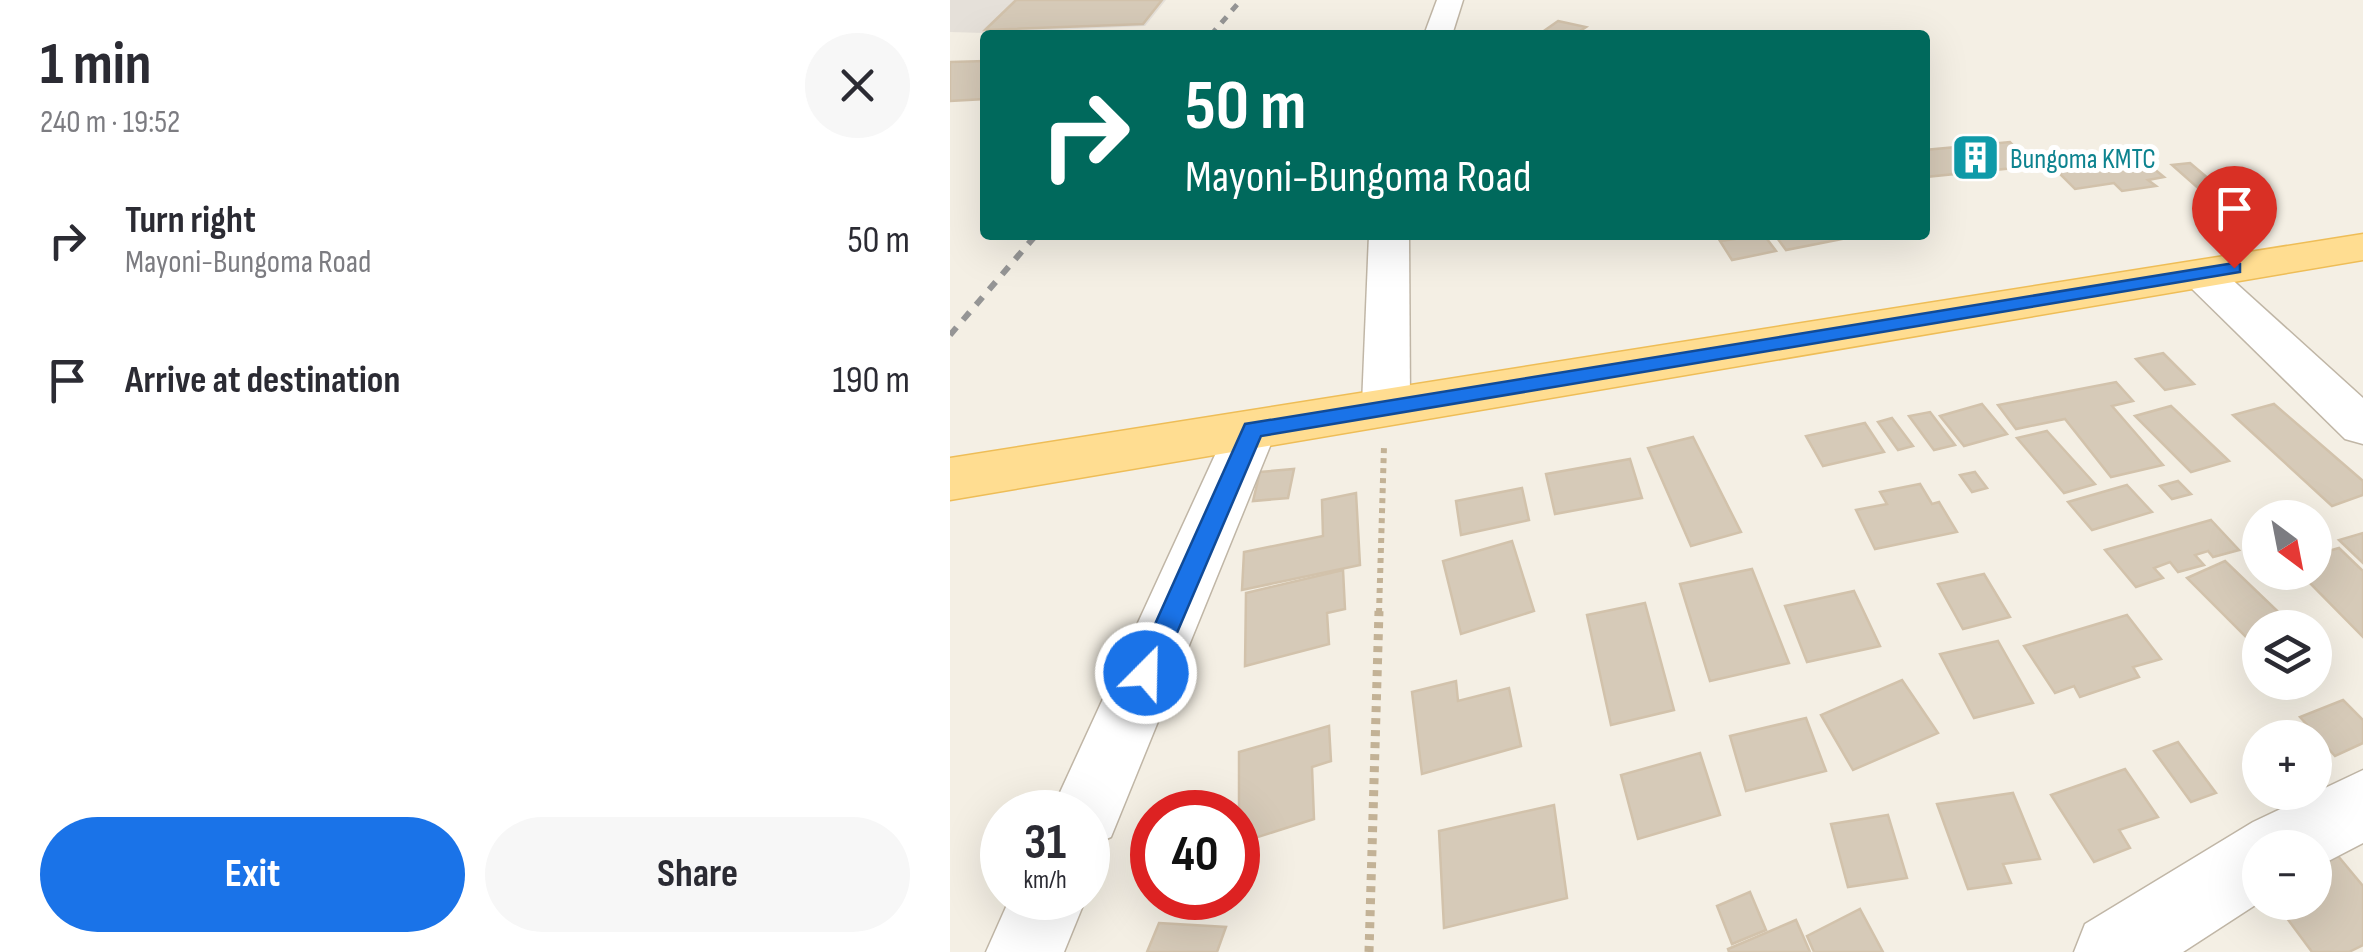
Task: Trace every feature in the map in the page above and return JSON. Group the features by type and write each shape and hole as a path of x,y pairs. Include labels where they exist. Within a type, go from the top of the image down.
{"main road":[{"path":"950,479 2363,247"}],"street":[{"path":"1440,30 1450,0"},
{"path":"1386,405 1389,240"},
{"path":"2201,274 2363,426"},
{"path":"1096,790 1252,429"},
{"path":"2314,830 2363,805"},
{"path":"2113,952 2242,870"},
{"path":"1025,952 1039,920"}],"path":[{"path":"1368,952 1386,405"}],"shaded area":[{"path":"950,0 1166,0 1145,26 950,32"}],"building":[{"path":"1016,0 1162,0 1143,24 985,30"},
{"path":"1558,21 1586,27 1582,30 1545,30"},
{"path":"980,61 980,99 950,101 950,62"},
{"name":"Bungoma KMTC","path":"2010,142 2033,166 1930,176 1930,150"},
{"name":"Bungoma KMTC","path":"2137,155 2164,177 2148,180 2156,186 2122,191 2114,183 2075,189 2052,166"},
{"path":"2190,163 2216,185 2198,188 2172,165"},
{"path":"1768,240 1776,251 1732,260 1720,241"},
{"path":"1779,240 1837,240 1786,250"},
{"path":"2163,353 2194,384 2165,390 2136,359"},
{"path":"2116,382 2133,401 2112,406 2163,465 2111,477 2065,419 2016,429 1998,405"},
{"path":"1982,404 2007,434 1964,446 1940,416"},
{"path":"2274,404 2363,481 2363,495 2332,506 2332,500 2325,500 2233,415"},
{"path":"2171,406 2229,461 2191,472 2135,416"},
{"path":"1930,412 1955,445 1934,450 1909,416"},
{"path":"1892,418 1913,446 1898,450 1878,422"},
{"path":"1865,423 1884,452 1823,466 1806,436"},
{"path":"2047,431 2095,484 2064,493 2017,438"},
{"path":"1693,437 1741,532 1691,546 1648,448"},
{"path":"1630,459 1642,498 1555,514 1546,474"},
{"path":"1294,469 1288,498 1253,501 1260,472"},
{"path":"1975,472 1987,488 1972,492 1960,475"},
{"path":"2178,481 2191,494 2172,499 2160,486"},
{"path":"1920,484 1932,504 1939,502 1957,532 1875,549 1856,510 1887,504 1880,492"},
{"path":"2127,485 2152,512 2092,530 2068,502"},
{"path":"1522,488 1529,520 1461,535 1456,501"},
{"path":"1356,493 1360,565 1242,590 1244,552 1323,536 1322,500"},
{"path":"2211,520 2239,550 2213,557 2208,551 2195,555 2204,565 2178,572 2170,562 2154,568 2163,578 2136,587 2105,550"},
{"path":"2363,533 2363,563 2339,540"},
{"path":"1512,541 1534,611 1461,634 1443,561"},
{"path":"2339,548 2363,571 2363,637 2317,590 2332,590 2332,550"},
{"path":"2225,561 2242,577 2242,590 2255,590 2276,610 2242,610 2242,633 2187,578"},
{"path":"1752,569 1789,663 1710,681 1680,584"},
{"path":"1343,570 1345,609 1327,613 1329,644 1245,666 1246,593"},
{"path":"1984,574 2010,617 1963,629 1938,584"},
{"path":"1854,591 1880,646 1807,662 1785,606"},
{"path":"1645,603 1674,710 1611,725 1587,615"},
{"path":"2127,615 2161,659 2133,667 2139,677 2080,697 2074,686 2055,693 2024,646"},
{"path":"1998,641 2033,703 1974,718 1940,654"},
{"path":"1902,680 1938,733 1853,770 1821,715"},
{"path":"1456,681 1458,701 1509,688 1521,746 1422,774 1412,692"},
{"path":"2343,700 2363,720 2363,743 2335,756 2332,720 2300,717"},
{"path":"1806,718 1826,771 1746,791 1730,736"},
{"path":"1329,726 1331,761 1312,767 1314,819 1260,836 1260,790 1239,790 1239,752"},
{"path":"2178,742 2216,793 2191,802 2154,751"},
{"path":"1700,753 1720,815 1638,839 1621,775"},
{"path":"2125,769 2158,817 2119,830 2130,848 2094,862 2051,795"},
{"path":"2013,793 2040,859 2003,864 2011,883 1968,889 1937,804"},
{"path":"1554,805 1567,898 1444,928 1439,831"},
{"path":"1888,815 1907,878 1848,887 1831,824"},
{"path":"2338,856 2363,886 2363,945 2349,952 2312,952 2288,920 2332,920 2332,859"},
{"path":"1750,892 1766,930 1732,944 1717,906"},
{"path":"1860,909 1883,952 1814,952 1807,936"},
{"path":"1796,920 1810,952 1729,952 1728,949"},
{"path":"1159,923 1226,927 1217,952 1147,952"}],"railway":[{"path":"1215,30 1241,0"},
{"path":"950,335 1032,240"}],"place":[{"name":"Bungoma KMTC","path":"1975,158"}],"route":[{"path":"1146,673 1252,429 2234,268"}]}
